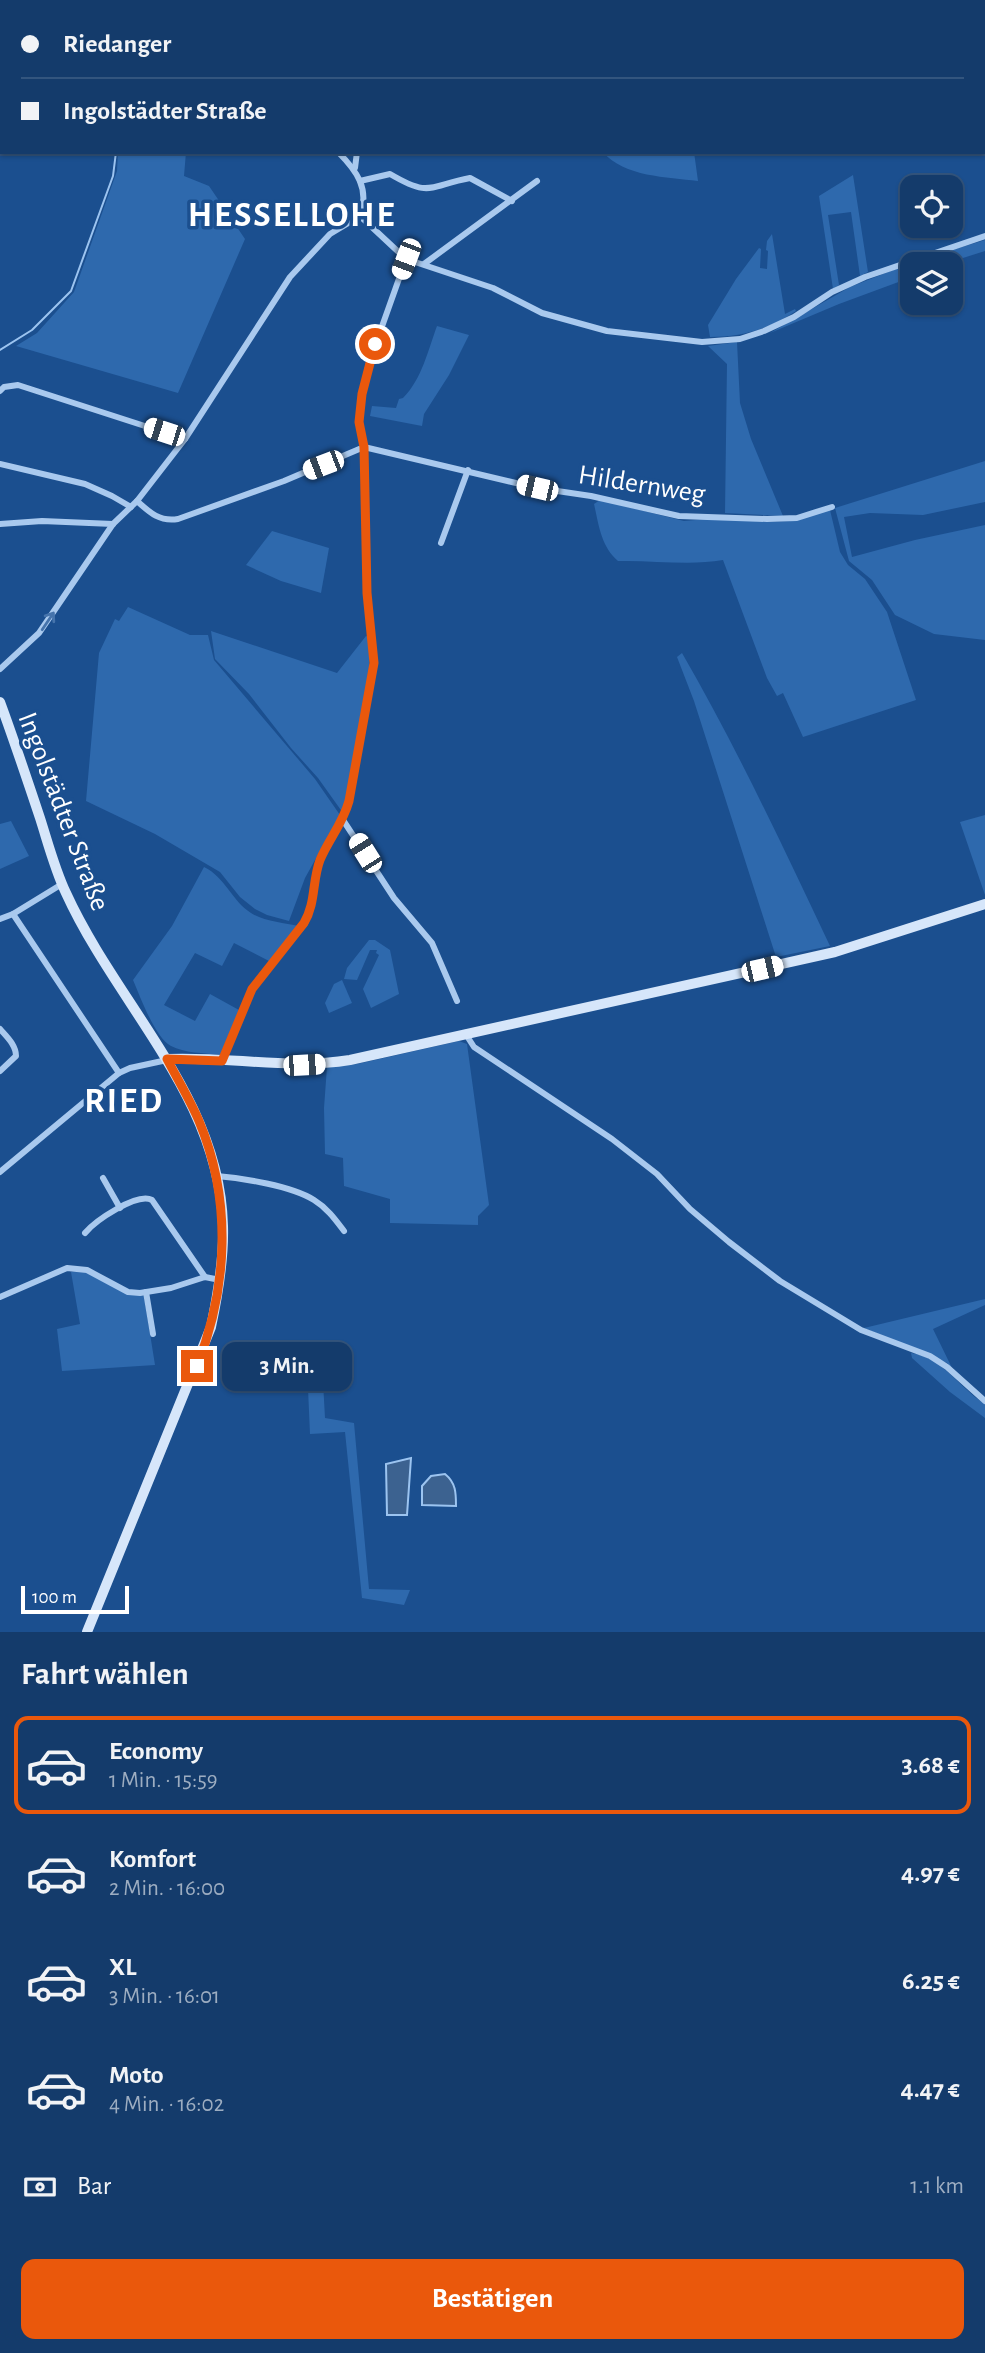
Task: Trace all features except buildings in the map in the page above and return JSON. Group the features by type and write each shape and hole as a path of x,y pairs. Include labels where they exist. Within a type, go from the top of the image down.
{"main road":[{"name":"Ingolstädter Straße","path":"0,702 62,884 102,961 167,1059 199,1119 216,1177 223,1226 220,1280 211,1326 202,1353 87,1632"},
{"path":"167,1059 327,1064 835,952 985,904"}],"street":[{"path":"0,669 39,634 113,524 137,501 185,439 290,277 330,234 360,216 364,194 360,181 355,168 340,154"},
{"path":"355,168 357,154"},
{"path":"360,181 390,174 414,188 432,189 470,178 512,201"},
{"path":"424,264 537,181"},
{"path":"360,216 406,259 493,288 542,313 607,331 673,340 728,341 764,331 794,317 832,292 865,277 985,236"},
{"path":"222,1061 252,989 310,912 321,859 343,820 349,801 374,663 367,593 364,447 359,422 369,363 406,259"},
{"path":"0,391 4,387 18,385 185,439"},
{"path":"137,501 151,514 164,520 178,519 326,464 364,447"},
{"name":"Hildernweg","path":"364,447 537,488 590,496 679,516 797,518 832,507"},
{"path":"0,464 85,484 131,508"},
{"path":"441,543 468,470"},
{"path":"0,523 113,524"},
{"path":"343,820 394,898 432,943 457,1002"},
{"path":"0,919 62,884"},
{"path":"13,914 119,1073"},
{"path":"0,1029 16,1048 16,1056 0,1071"},
{"path":"465,1033 474,1047 612,1139 648,1167 690,1209 780,1280 862,1330 930,1356 947,1367 985,1401"},
{"path":"1,1170 119,1073 167,1059"},
{"path":"216,1177 254,1181 311,1198 328,1211 345,1231"},
{"path":"103,1178 120,1208"},
{"path":"85,1233 91,1226 120,1208 145,1197 152,1200 205,1277"},
{"path":"0,1297 67,1268 87,1270 128,1292 171,1288 205,1277 220,1280"},
{"path":"146,1292 153,1334"}],"shaded area":[{"path":"118,154 186,154 184,176 209,186 245,239 178,393 16,346 37,333 74,292 117,171"},
{"path":"605,154 694,154 698,181 634,171"},
{"path":"853,175 868,272 860,276 851,212 828,215 839,285 833,289 819,196"},
{"path":"772,234 785,314 795,309 796,311 755,331 710,337 708,325 759,248 760,268 767,269 767,241"},
{"path":"985,240 985,251 963,258 963,252 946,252"},
{"path":"900,267 900,281 770,333 850,287"},
{"path":"437,326 469,335 449,375 424,414 422,426 370,416 372,406 396,408 399,399 410,390 424,364"},
{"path":"737,342 740,403 751,439 783,516 725,513 727,364 708,346"},
{"path":"985,461 985,502 923,515 870,513 844,517 852,557 985,525 985,640 934,634 895,615 872,580 849,561 835,508"},
{"path":"600,500 684,521 719,518 791,521 830,510 840,552 848,565 865,579 887,612 916,700 803,737 783,693 777,696 767,678 723,560 684,563 618,561 608,549 599,528 594,504"},
{"path":"272,531 329,548 321,593 281,581 246,565"},
{"path":"128,607 190,635 208,635 214,660 315,779 340,815 305,878 289,921 255,909 240,897 220,872 155,834 86,801 99,653 115,619 119,621"},
{"path":"211,631 337,673 366,636 370,638 369,676 343,813 249,694 215,659"},
{"path":"682,653 741,761 830,946 776,957 694,701 677,657"},
{"path":"985,815 985,895 960,822"},
{"path":"11,821 29,856 0,869 0,824"},
{"path":"204,867 218,877 251,913 268,920 299,926 269,961 234,943 222,966 195,953 164,1005 195,1021 210,994 239,1010 220,1055 182,1050 165,1042 149,1016 133,980 172,926"},
{"path":"369,940 375,940 390,950 399,994 371,1008 363,989 379,955 377,950 370,950 357,980 344,979 347,968"},
{"path":"342,980 352,1003 329,1013 325,1003 334,984"},
{"path":"459,1041 467,1044 489,1205 478,1216 478,1225 390,1223 390,1199 344,1186 343,1158 325,1154 327,1067 357,1064"},
{"path":"83,1271 144,1296 155,1365 62,1371 57,1329 80,1324 71,1272"},
{"path":"985,1299 985,1305 933,1329 952,1368 947,1363 864,1328"},
{"path":"306,1343 321,1345 325,1418 354,1423 369,1589 410,1590 404,1605 362,1598 345,1432 310,1434"},
{"path":"911,1353 932,1360 985,1404 985,1418 950,1392 912,1358"},
{"path":"411,1458 407,1515 387,1515 386,1464"},
{"path":"445,1474 453,1485 456,1506 422,1505 422,1486 431,1476"}],"waterway":[{"path":"0,350 32,330 71,291 113,176 116,154"}],"district":[{"name":"HESSELLOHE","path":"292,214"},
{"name":"RIED","path":"124,1100"}],"route":[{"path":"197,1366 211,1326 220,1280 223,1226 221,1199 209,1147 199,1119 167,1059 222,1061 252,989 310,912 321,859 344,818 349,801 374,663 367,593 364,447 359,422 362,394 375,344"}]}
